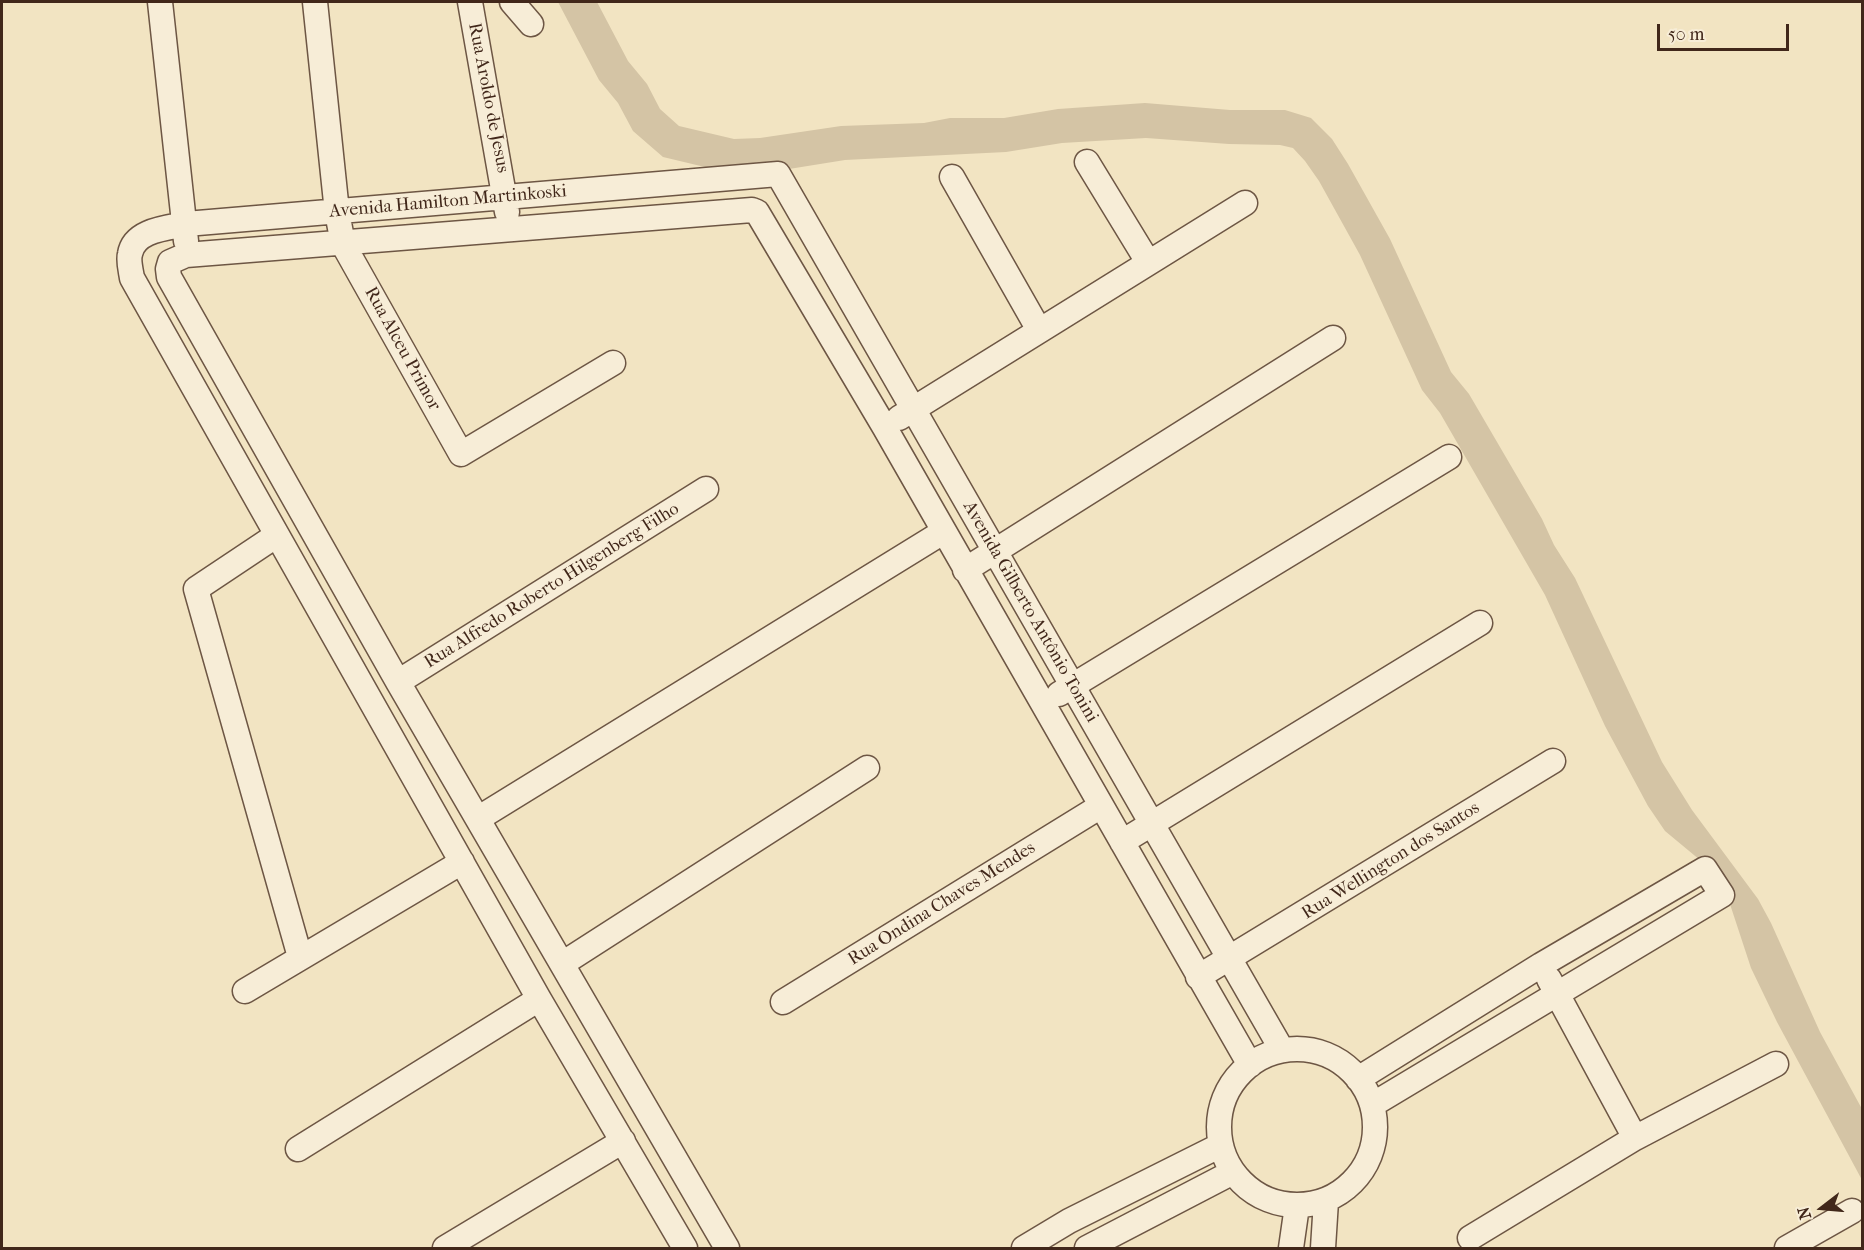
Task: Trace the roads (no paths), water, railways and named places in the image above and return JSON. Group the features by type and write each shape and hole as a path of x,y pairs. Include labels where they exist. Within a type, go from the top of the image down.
{"street":[{"path":"160,2 186,224 178,259 169,277 398,682 727,1248"},
{"name":"Rua Alceu Primor","path":"315,2 337,212 343,244 461,454 613,363"},
{"name":"Rua Aroldo de Jesus","path":"470,2 506,196 508,230"},
{"path":"512,2 531,24"},
{"path":"1087,162 1148,262"},
{"name":"Avenida Hamilton Martinkoski","path":"277,535 132,278 129,254 135,242 149,232 186,224 778,174"},
{"name":"Avenida Gilberto Antônio Tonini","path":"778,174 1282,1050"},
{"path":"952,177 1039,330"},
{"path":"885,428 1245,203"},
{"name":"Avenida Hamilton Martinkoski","path":"178,259 752,210"},
{"name":"Avenida Gilberto Antônio Tonini","path":"752,210 761,216 885,428 1250,1065"},
{"path":"965,570 1333,338"},
{"path":"1044,704 1449,457"},
{"name":"Rua Alfredo Roberto Hilgenberg Filho","path":"398,682 706,489"},
{"path":"479,818 943,532"},
{"path":"300,957 196,589 277,535 539,999 685,1248"},
{"path":"1122,842 1480,623"},
{"name":"Rua Wellington dos Santos","path":"1198,977 1229,961 1553,760"},
{"path":"562,964 867,768"},
{"name":"Rua Ondina Chaves Mendes","path":"783,1002 1101,806"},
{"path":"245,991 462,862"},
{"path":"1359,1079 1541,964 1705,869 1722,895 1372,1105"},
{"path":"1541,964 1635,1138"},
{"path":"298,1149 539,999"},
{"path":"1282,1050 1310,1050 1324,1054 1349,1068 1359,1079 1372,1105 1375,1134 1368,1162 1351,1185 1326,1201 1297,1206 1275,1202 1255,1193 1233,1173 1221,1145 1219,1124 1222,1104 1235,1079 1250,1065 1282,1050"},
{"path":"1470,1238 1635,1138 1776,1064"},
{"path":"445,1248 623,1141"},
{"path":"1024,1248 1069,1221 1221,1145"},
{"path":"1087,1248 1233,1173"},
{"path":"1323,1248 1326,1201"},
{"path":"1291,1248 1297,1206"},
{"path":"1787,1248 1852,1211"}]}
